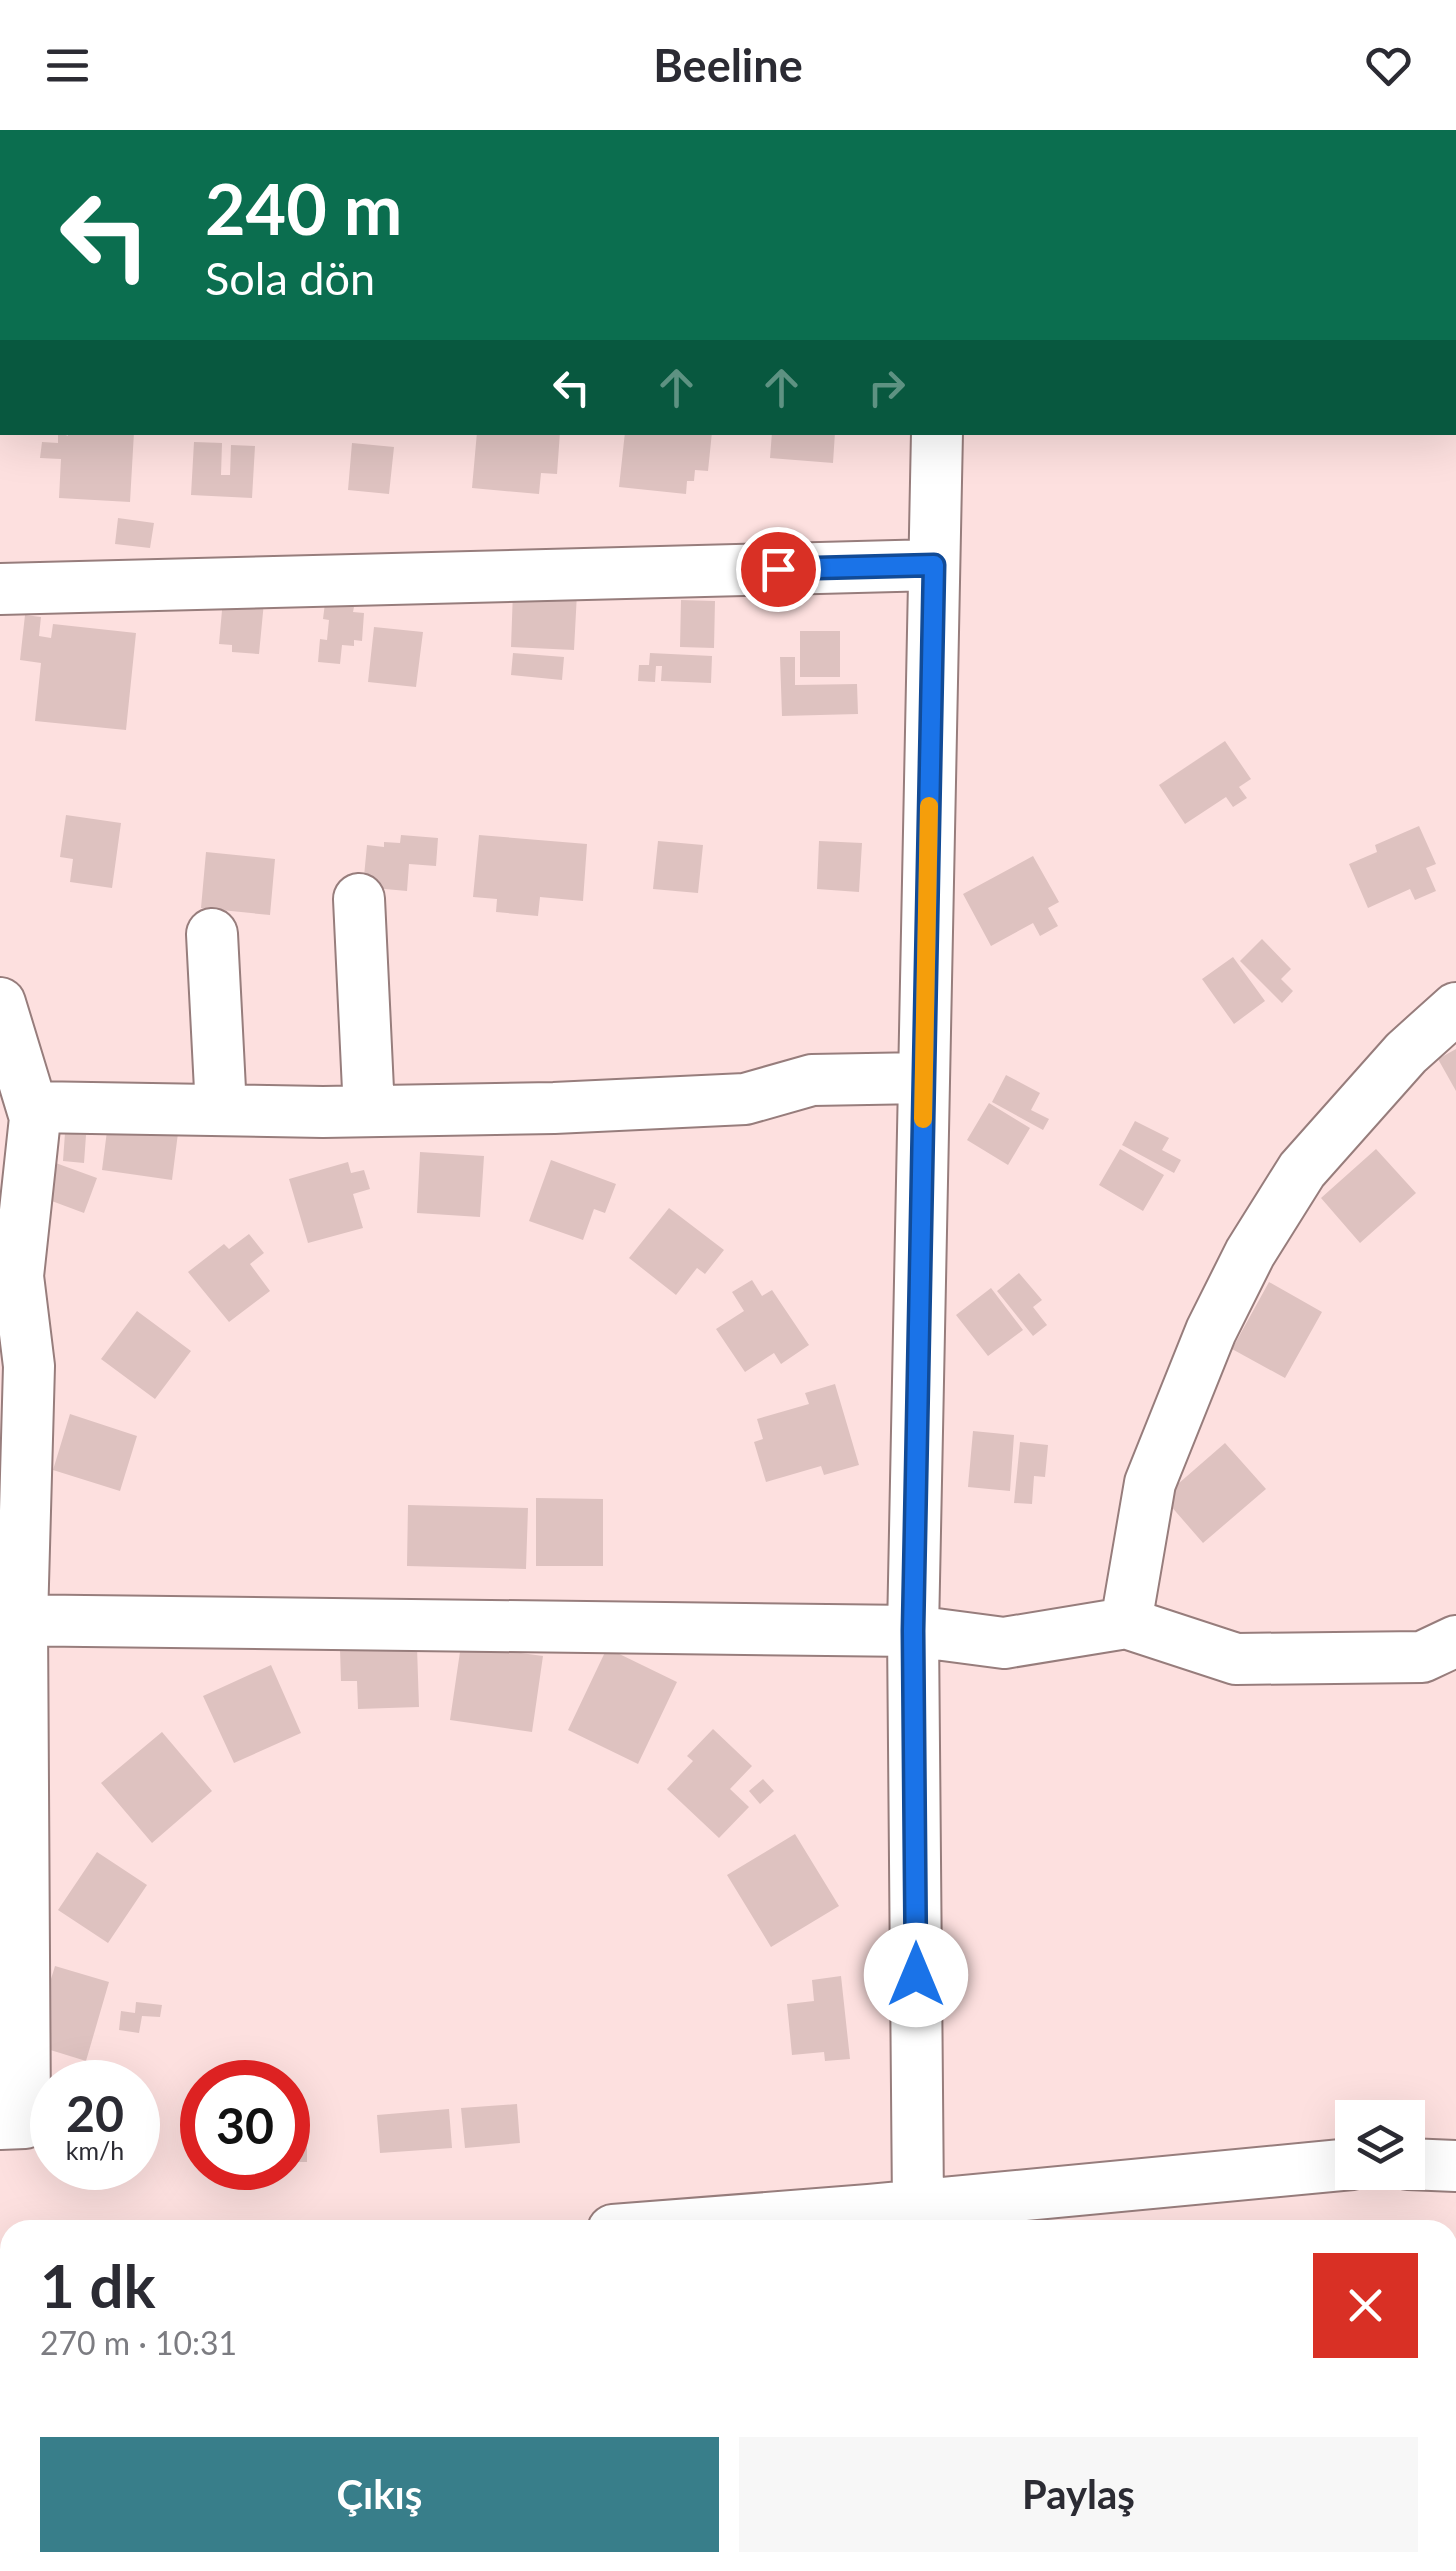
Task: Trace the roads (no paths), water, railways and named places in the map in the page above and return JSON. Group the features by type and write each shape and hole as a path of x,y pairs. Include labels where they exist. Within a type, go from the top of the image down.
{"street":[{"path":"918,2204 913,1631 937,435"},
{"path":"0,589 934,565"},
{"path":"360,898 369,1111"},
{"path":"212,934 222,1109"},
{"path":"0,1003 35,1118 9,1279 29,1366 11,1620 25,2123 0,2124"},
{"path":"1126,1622 1150,1483 1211,1331 1250,1253 1302,1170 1406,1053 1456,1008"},
{"path":"32,1107 369,1111 554,1108 745,1099 812,1080 924,1078"},
{"path":"11,1620 913,1631 1004,1643 1126,1622 1236,1659 1422,1657 1456,1640"},
{"path":"1425,2165 1456,2166"},
{"path":"730,2220 1335,2166"}]}
